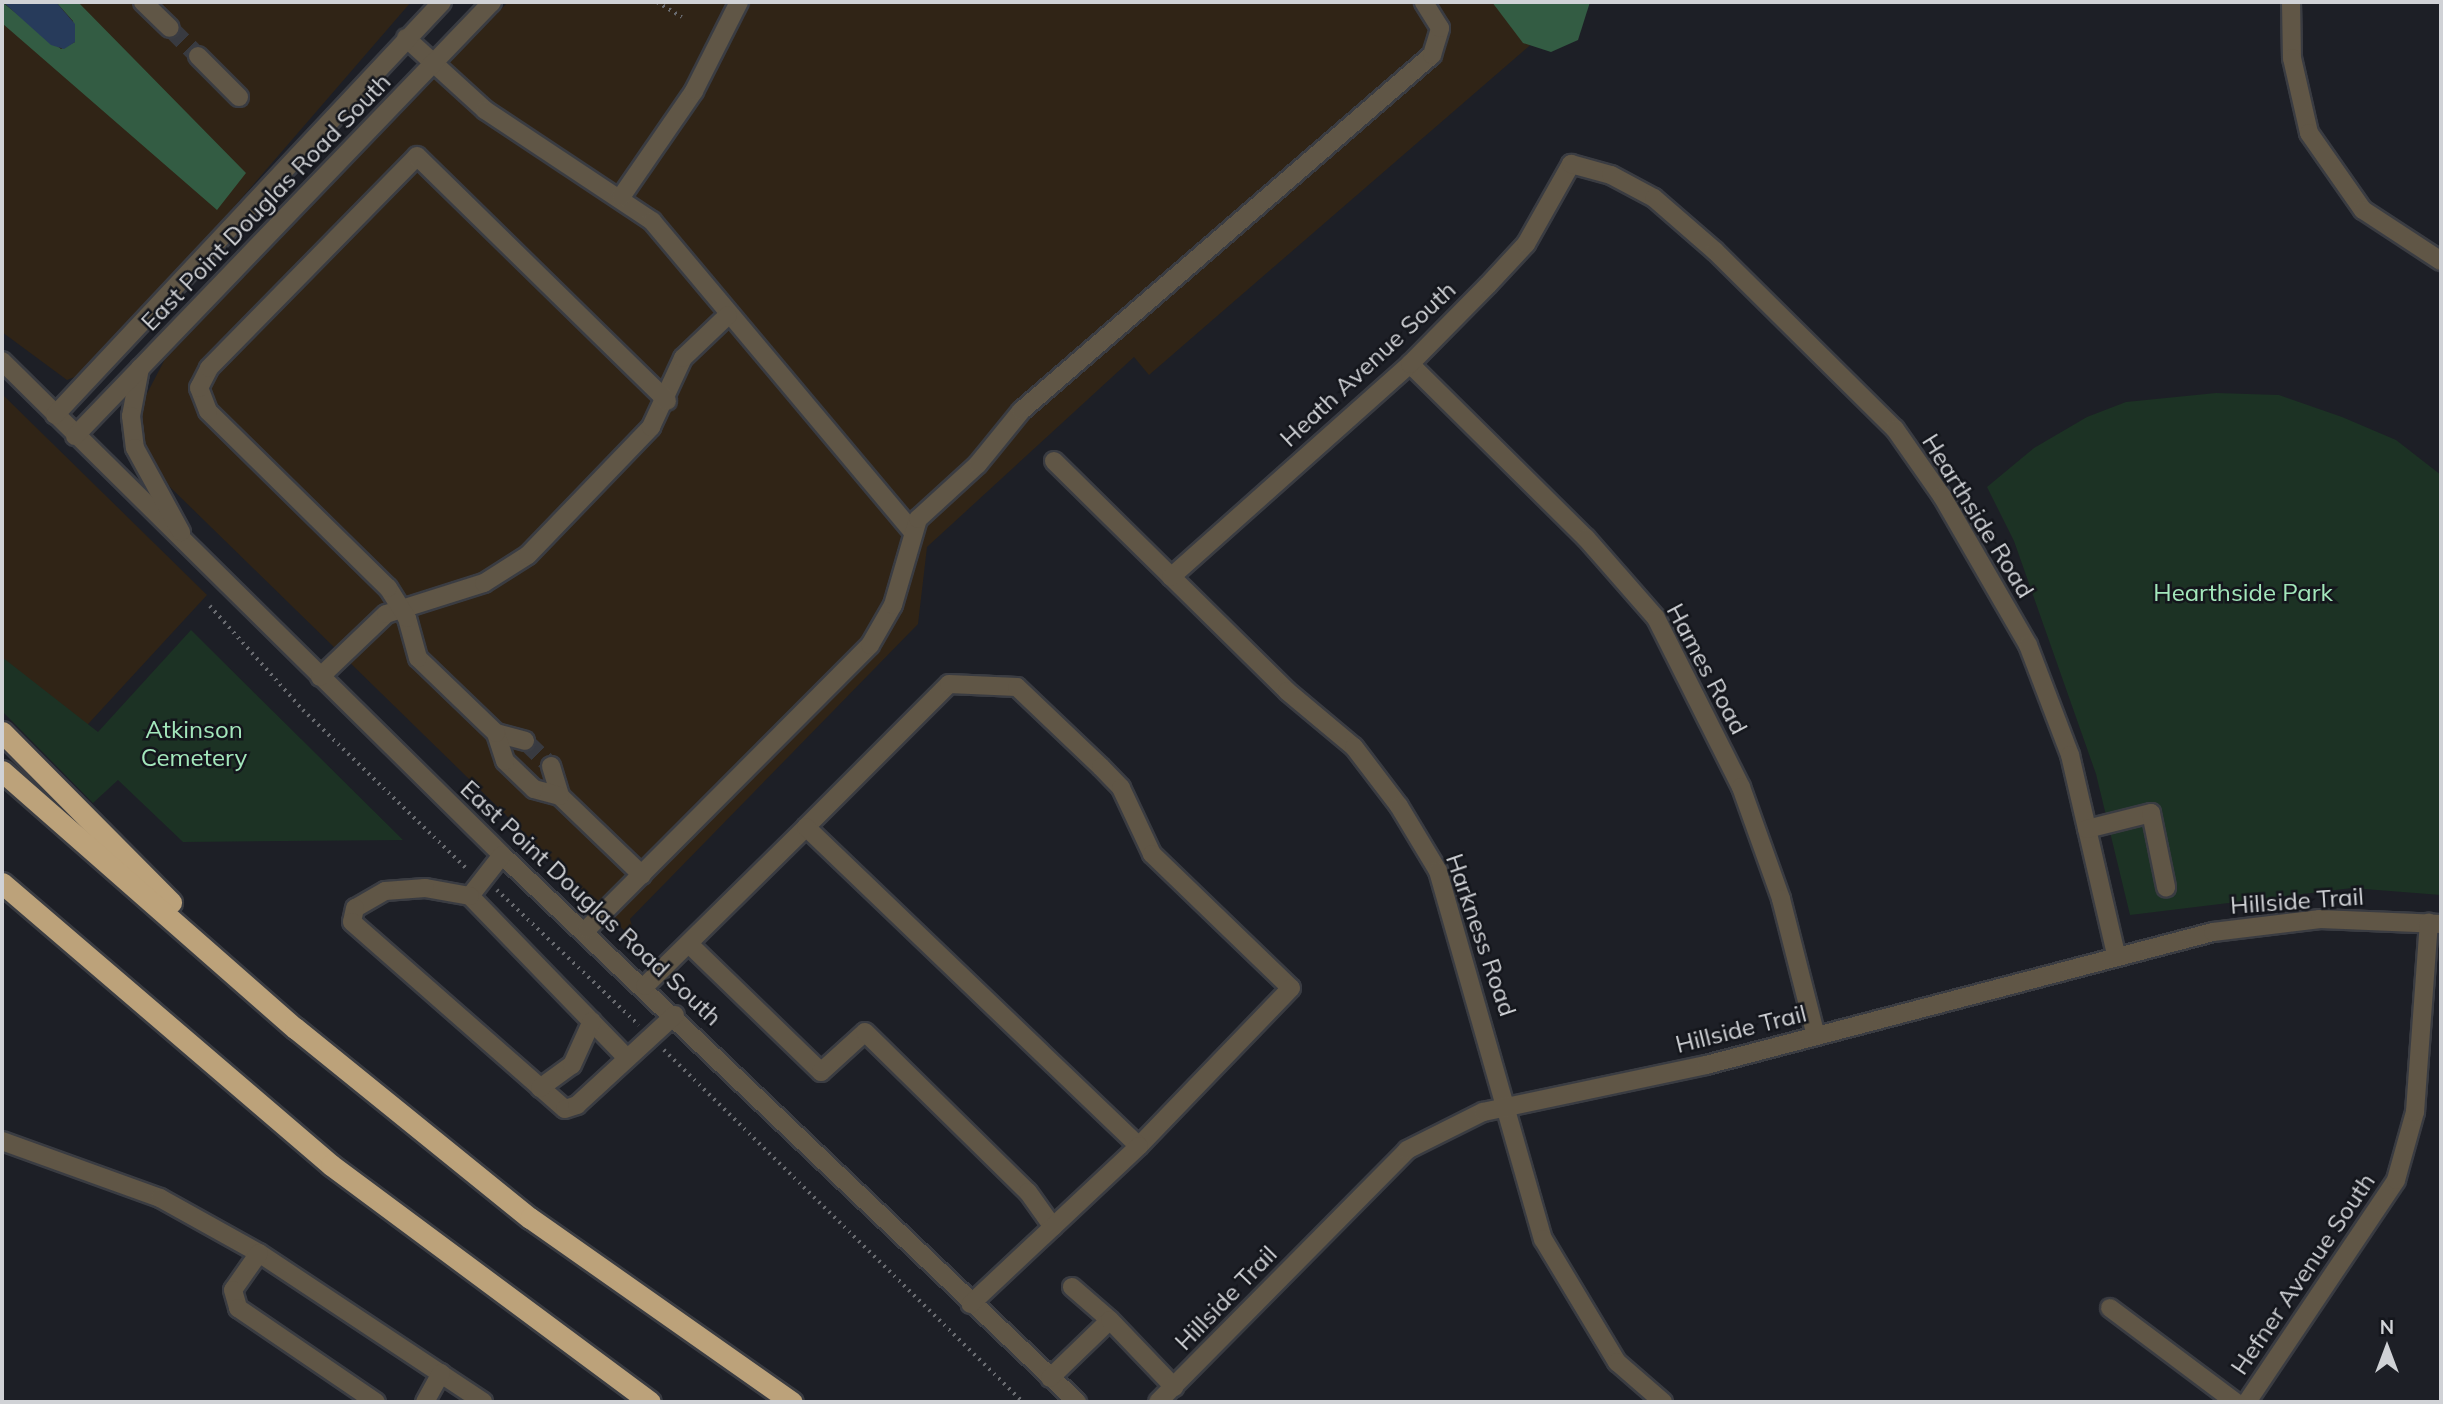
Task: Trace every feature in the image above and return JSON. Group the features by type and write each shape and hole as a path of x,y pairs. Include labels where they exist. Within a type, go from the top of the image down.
{"highway":[{"path":"2,732 295,1028"},
{"path":"2,771 295,1028 530,1218 792,1402"},
{"path":"2,876 30,905"},
{"path":"2,883 331,1164 650,1402"}],"street":[{"path":"143,2 170,28"},
{"name":"East Point Douglas Road South","path":"54,415 442,2"},
{"name":"East Point Douglas Road South","path":"75,436 492,2"},
{"path":"621,197 694,91 740,2"},
{"path":"587,929 870,645 893,605 911,530 1026,407 1432,55 1440,28 1424,2"},
{"path":"2291,2 2292,58 2309,133 2363,210 2441,261"},
{"path":"406,38 495,117 621,197 652,221 911,530"},
{"path":"198,56 239,97"},
{"path":"642,874 560,796 536,790 510,766 496,733 418,658 402,608 384,582 208,411 199,388 209,368 417,156 667,401"},
{"name":"Heath Avenue South","path":"1171,577 1410,364 1526,244 1571,164"},
{"name":"Hearthside Road","path":"1571,164 1654,198 1895,429 2028,645 2070,755 2116,954"},
{"path":"320,677 379,618 402,608 484,583 519,563 651,427 667,401 683,358 729,315"},
{"name":"East Point Douglas Road South","path":"2,361 198,558 502,855 587,929 971,1304 1076,1402"},
{"name":"Hames Road","path":"1410,364 1586,538 1656,618 1741,787 1781,899 1816,1036"},
{"path":"140,368 131,416 135,448 198,558"},
{"name":"Harkness Road","path":"1054,461 1171,577 1354,747 1399,806 1437,871 1507,1106 1543,1239 1574,1299 1617,1362 1663,1402"},
{"path":"645,986 949,684 1017,687 1092,758 1121,788 1152,854 1291,988 1139,1146 971,1304"},
{"path":"496,733 525,741"},
{"path":"551,766 560,796"},
{"path":"2087,829 2151,813 2166,887"},
{"path":"806,827 1139,1146"},
{"path":"470,895 502,855"},
{"path":"627,1058 470,895 425,888 385,891 367,897 352,922 540,1088 570,1108 652,1037 675,1015"},
{"name":"Hillside Trail","path":"1158,1402 1407,1150 1507,1106 1816,1036 2116,954 2213,932 2320,919 2435,924"},
{"name":"Hefner Avenue South","path":"2247,1402 2396,1180 2415,1112 2435,924"},
{"path":"689,944 821,1072 866,1032 1028,1192 1053,1227"},
{"path":"540,1088 572,1065 593,1021"},
{"path":"2,1141 160,1198 259,1253 484,1402"},
{"path":"259,1253 233,1290 238,1308 376,1402"},
{"path":"1072,1287 1110,1320 1174,1387"},
{"path":"2109,1308 2235,1402"},
{"path":"1050,1378 1110,1320"},
{"path":"425,1402 441,1373"}],"path":[{"path":"657,2 682,17"},
{"path":"210,606 303,710 652,1037 1023,1402"}],"shaded area":[{"path":"2,2 411,2 163,289 80,375 67,380 2,332"},
{"path":"508,2 1499,2 1535,41 1149,375 1134,357 927,547 918,624 630,919 637,943 169,486 143,440 142,403 165,359"},
{"path":"2,394 207,595 66,748 2,684"}],"green space":[{"path":"2,2 61,49 75,42 73,21 56,2 78,2 246,173 217,210 3,24"},
{"path":"1492,2 1590,2 1578,40 1551,52 1523,43"},
{"name":"Hearthside Park","path":"2216,393 2279,395 2342,417 2396,440 2441,475 2441,895 2352,888 2130,915 2096,774 2014,541 1987,487 2034,448 2087,417 2126,402"},
{"name":"Atkinson Cemetery","path":"191,630 403,840 183,842 118,780 93,803 2,711 2,657 98,732"}],"water":[{"path":"3,2 56,2 75,24 75,42 64,49 51,45"}],"tunnel":[{"path":"170,28 198,56"},
{"path":"525,741 551,766"}]}
